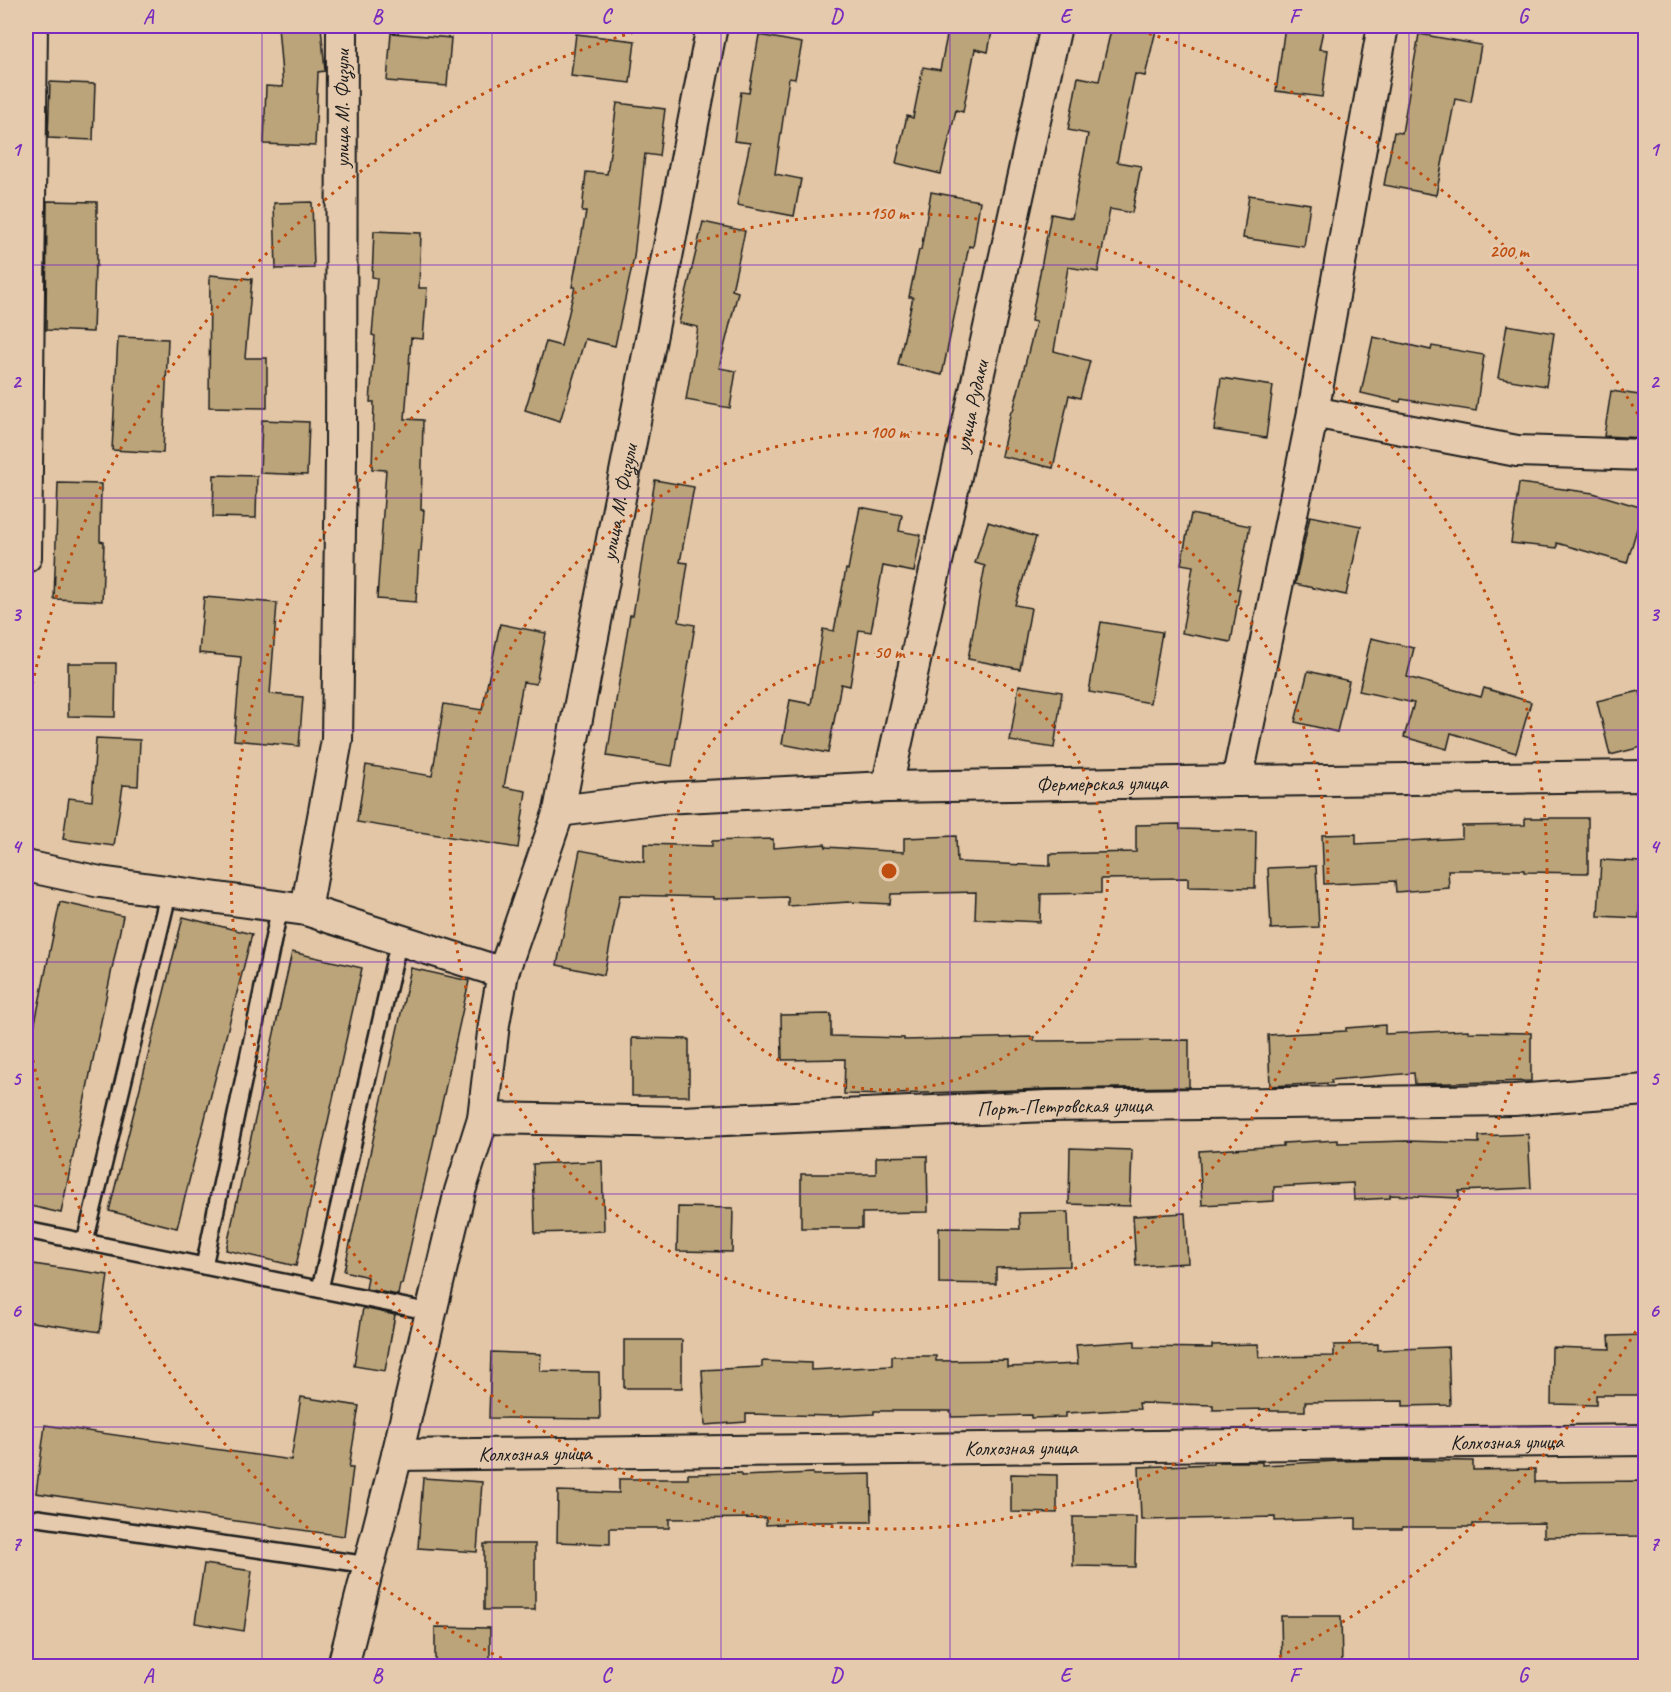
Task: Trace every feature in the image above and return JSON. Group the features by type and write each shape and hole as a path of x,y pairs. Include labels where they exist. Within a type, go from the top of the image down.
{"street":[{"path":"26,557 32,26"},
{"name":"улица М. Физули","path":"293,908 337,740 341,447 342,26"},
{"name":"улица М. Физули","path":"343,1666 397,1455 460,1191 483,1118 494,1024 504,974 559,811 711,26"},
{"name":"улица Рудаки","path":"887,787 1056,26"},
{"path":"1237,781 1314,412 1383,26"},
{"path":"1314,412 1517,452 1646,455"},
{"name":"Фермерская улица","path":"559,811 662,798 887,787 1646,776"},
{"path":"26,866 100,882 293,908 504,974"},
{"name":"Порт-Петровская улица","path":"483,1118 682,1122 1047,1106 1515,1100 1646,1090"},
{"name":"Колхозная улица","path":"397,1455 1646,1440"}],"lane":[{"path":"85,1242 170,891"},
{"path":"204,1266 293,908"},
{"path":"320,1289 399,940"},
{"path":"26,1230 431,1312"},
{"path":"38,1518 369,1564"}],"building":[{"path":"278,26 321,26 325,71 318,72 315,146 264,144 266,86 283,87"},
{"path":"949,26 993,26 988,52 975,49 963,112 956,110 941,174 896,163 907,116 913,118 923,67 940,70"},
{"path":"1112,26 1157,26 1145,76 1135,74 1117,162 1141,166 1132,213 1110,209 1098,272 1068,267 1054,351 1090,361 1080,398 1069,395 1053,468 1001,456 1036,322 1031,321 1051,214 1072,218 1088,134 1068,130 1078,77 1099,81"},
{"path":"1285,26 1324,26 1319,49 1328,50 1322,97 1276,91"},
{"path":"391,33 451,38 447,86 387,81"},
{"path":"576,34 635,41 630,83 571,76"},
{"path":"1419,34 1481,45 1471,102 1455,99 1436,195 1384,185 1394,132 1402,133"},
{"path":"759,35 802,43 795,79 789,78 775,174 801,179 794,216 737,205 750,143 734,141 741,92 749,93"},
{"path":"50,82 95,84 93,140 48,138"},
{"path":"617,103 665,109 659,156 645,154 634,257 615,346 585,339 560,421 525,410 546,342 561,346 575,287 572,287 586,212 582,212 586,172 607,174"},
{"path":"931,192 980,201 973,247 969,246 942,375 898,365 913,297 909,297 919,250 921,250"},
{"path":"1249,195 1310,204 1304,247 1243,238"},
{"path":"47,201 97,202 97,266 95,266 93,332 46,330"},
{"path":"312,202 314,268 276,269 274,203"},
{"path":"703,222 745,231 732,290 738,292 719,368 736,371 730,408 686,400 698,327 679,323"},
{"path":"374,231 421,233 419,288 427,288 423,339 411,338 405,419 423,420 421,510 424,510 416,602 377,599 386,470 372,469 374,402 370,402 377,278 372,277"},
{"path":"210,275 252,279 245,358 267,358 267,408 209,407"},
{"path":"1507,325 1554,333 1546,386 1498,378"},
{"path":"118,337 168,339 163,453 112,450"},
{"path":"1373,337 1431,350 1432,346 1484,355 1476,411 1401,399 1400,402 1361,393"},
{"path":"1221,378 1273,386 1266,438 1214,430"},
{"path":"1611,391 1646,396 1644,438 1604,436"},
{"path":"262,420 309,422 307,475 260,473"},
{"path":"214,475 257,476 256,518 213,517"},
{"path":"655,480 694,487 680,562 688,563 679,622 695,625 672,766 607,756"},
{"path":"58,483 101,484 100,541 104,542 102,601 54,599"},
{"path":"1519,483 1593,493 1643,508 1627,563 1557,543 1557,548 1511,543"},
{"path":"860,507 902,515 899,531 921,535 914,572 883,566 871,632 859,630 850,686 841,684 828,753 782,744 790,700 811,704 823,629 834,631"},
{"path":"1191,514 1250,526 1237,589 1240,589 1231,642 1182,633 1193,566 1181,564"},
{"path":"1310,516 1361,526 1346,595 1295,584"},
{"path":"988,522 1036,537 1015,605 1031,608 1020,669 968,659 985,566 975,563"},
{"path":"204,597 277,603 270,694 303,697 299,746 234,740 241,657 199,653"},
{"path":"1101,622 1162,632 1150,703 1089,692"},
{"path":"500,624 546,633 536,684 523,682 504,787 526,791 518,848 357,822 366,765 432,776 444,704 482,710"},
{"path":"1371,638 1414,648 1407,677 1481,697 1484,688 1531,702 1516,753 1451,733 1447,749 1404,737 1414,703 1359,691"},
{"path":"68,663 116,663 115,717 68,716"},
{"path":"1308,671 1349,681 1337,732 1295,722"},
{"path":"1019,685 1062,692 1054,748 1010,741"},
{"path":"1640,691 1646,716 1646,746 1610,755 1597,701"},
{"path":"96,738 140,740 138,786 123,785 114,846 63,839 69,798 92,801"},
{"path":"1525,818 1588,818 1588,873 1448,870 1449,888 1396,892 1395,881 1324,884 1322,835 1356,834 1356,844 1462,838 1462,826 1525,825"},
{"path":"1180,824 1180,829 1256,831 1255,888 1188,887 1188,878 1101,879 1101,893 1041,894 1040,922 975,919 976,892 891,894 890,904 849,902 788,906 788,897 713,899 713,897 620,895 604,975 557,965 580,850 644,862 644,844 712,846 712,841 773,839 773,848 825,844 826,847 904,852 904,838 956,836 957,862 1050,866 1050,854 1136,852 1136,825"},
{"path":"1601,860 1642,862 1639,918 1598,916"},
{"path":"1316,866 1319,927 1271,929 1268,868"},
{"path":"60,902 123,916 61,1213 26,1205 26,1066"},
{"path":"183,917 252,934 177,1228 109,1211"},
{"path":"292,952 362,968 296,1266 226,1250"},
{"path":"411,968 469,981 398,1295 366,1289 368,1277 344,1271"},
{"path":"831,1014 831,1036 904,1038 904,1040 1034,1037 1034,1041 1189,1040 1189,1087 1047,1089 895,1095 844,1094 845,1059 782,1060 781,1015"},
{"path":"1385,1025 1385,1034 1468,1030 1468,1032 1531,1033 1531,1081 1415,1084 1414,1073 1331,1080 1332,1083 1270,1086 1268,1035 1346,1031 1346,1028"},
{"path":"632,1038 689,1039 689,1096 632,1096"},
{"path":"1528,1134 1531,1188 1459,1191 1459,1198 1390,1195 1390,1198 1354,1200 1353,1183 1274,1187 1274,1201 1202,1205 1199,1151 1338,1140 1338,1143 1406,1141 1479,1143 1479,1136"},
{"path":"1070,1148 1132,1150 1130,1206 1069,1204"},
{"path":"927,1156 928,1212 862,1213 862,1228 801,1228 801,1174 876,1174 876,1157"},
{"path":"602,1161 604,1231 535,1233 533,1164"},
{"path":"678,1207 733,1208 732,1252 677,1251"},
{"path":"1068,1212 1070,1266 996,1268 996,1284 939,1283 939,1228 1020,1229 1019,1213"},
{"path":"1185,1213 1188,1263 1136,1266 1133,1216"},
{"path":"26,1263 108,1275 100,1332 26,1321"},
{"path":"363,1308 395,1315 385,1371 354,1366"},
{"path":"1646,1335 1646,1395 1596,1395 1596,1405 1551,1404 1552,1347 1610,1349 1609,1336"},
{"path":"624,1340 682,1340 682,1388 624,1388"},
{"path":"1135,1341 1135,1347 1212,1348 1212,1345 1258,1344 1259,1357 1334,1356 1334,1345 1378,1344 1378,1350 1448,1347 1450,1405 1403,1406 1403,1401 1305,1402 1305,1411 1270,1411 1270,1409 1213,1410 1213,1405 1139,1403 1140,1409 1066,1413 1066,1417 1031,1418 1031,1415 951,1417 951,1411 874,1411 874,1414 835,1416 746,1414 746,1422 705,1425 702,1370 762,1367 762,1361 811,1363 811,1370 892,1366 892,1356 936,1356 936,1361 1007,1360 1007,1367 1078,1364 1076,1345"},
{"path":"491,1352 541,1354 540,1371 599,1372 600,1419 489,1418"},
{"path":"301,1397 359,1406 349,1468 353,1468 344,1536 36,1493 45,1425 291,1460"},
{"path":"1401,1460 1473,1461 1473,1470 1535,1469 1535,1482 1646,1481 1646,1536 1544,1537 1544,1523 1356,1529 1356,1518 1275,1521 1275,1517 1141,1520 1139,1467 1213,1464 1213,1462 1262,1462 1262,1465"},
{"path":"741,1473 741,1476 813,1473 813,1475 871,1474 872,1522 766,1525 766,1518 669,1519 669,1528 610,1528 610,1544 557,1542 558,1491 619,1493 619,1479 688,1479 688,1474"},
{"path":"1011,1474 1057,1475 1057,1513 1011,1512"},
{"path":"423,1478 482,1482 477,1552 418,1548"},
{"path":"1073,1517 1136,1517 1135,1567 1073,1566"},
{"path":"484,1544 535,1544 535,1610 484,1610"},
{"path":"204,1564 252,1571 244,1631 195,1623"},
{"path":"1281,1616 1341,1616 1342,1666 1282,1666"},
{"path":"435,1627 490,1628 490,1666 435,1666"}]}
